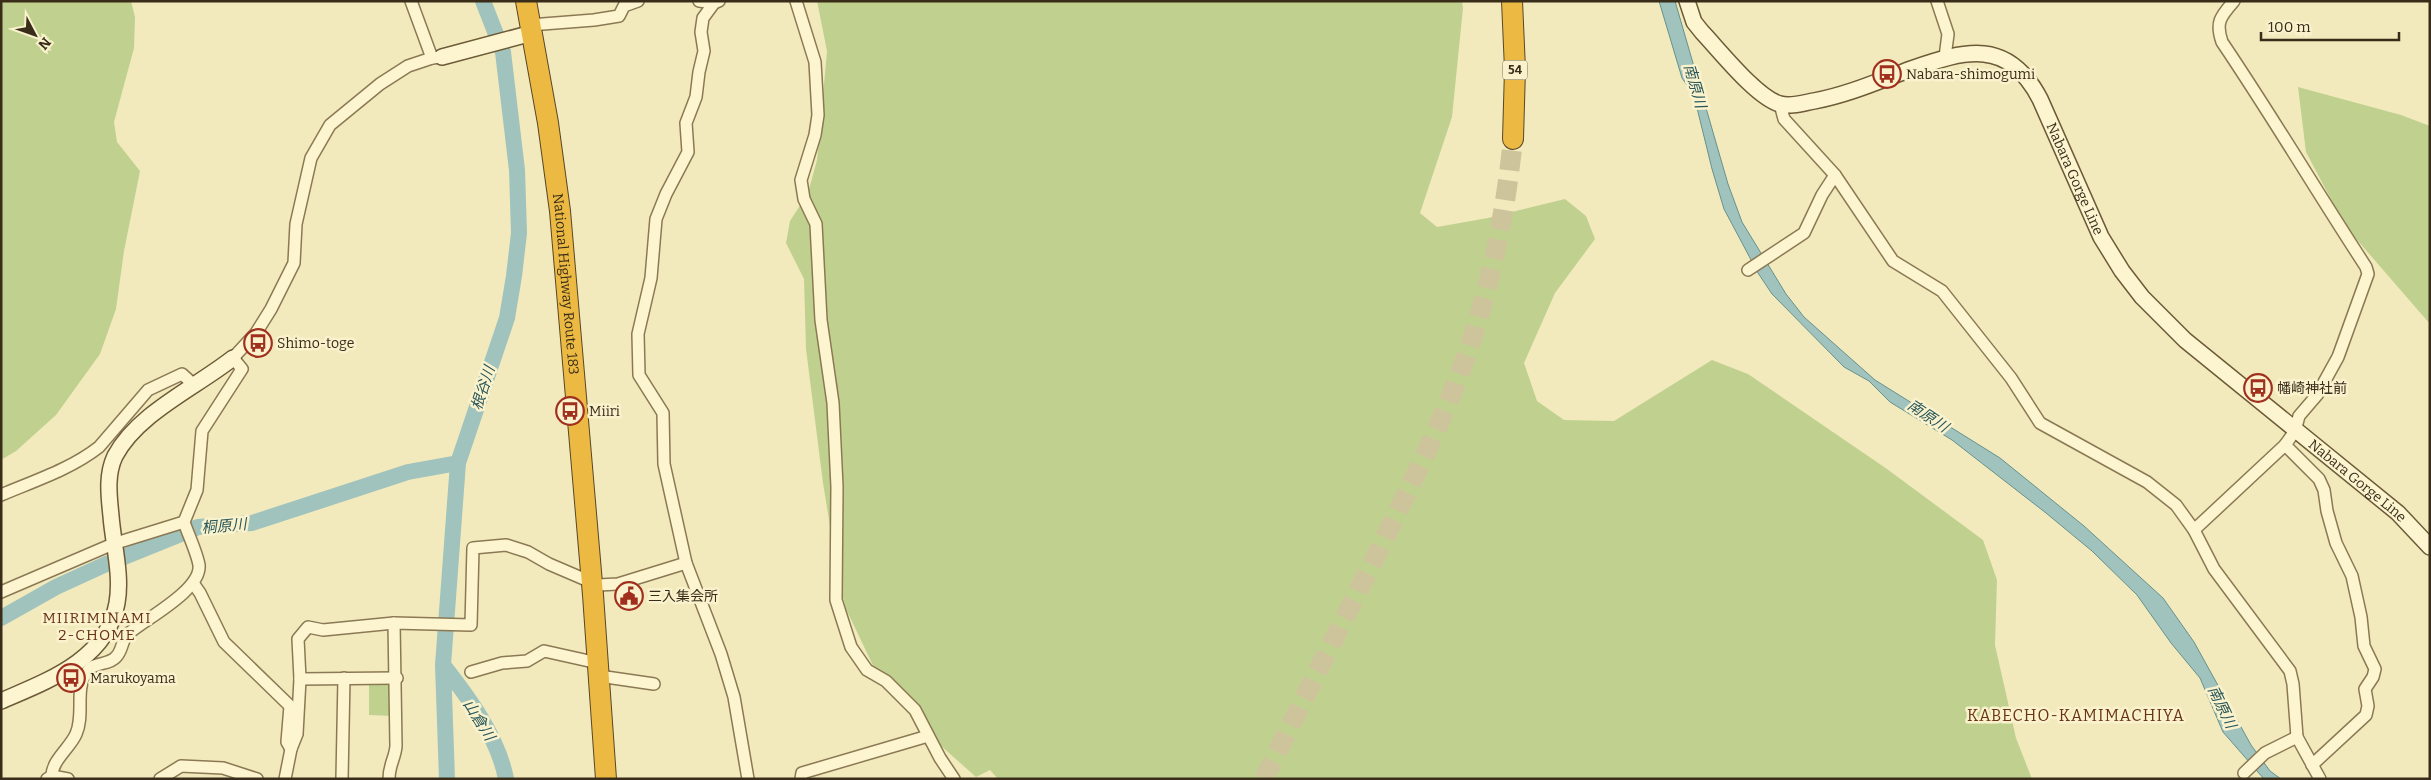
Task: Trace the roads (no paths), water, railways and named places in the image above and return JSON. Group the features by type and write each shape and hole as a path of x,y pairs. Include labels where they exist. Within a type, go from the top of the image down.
{"highway":[{"name":"National Highway Route 183","path":"526,1 548,123 560,211 592,581 606,779"},
{"name":"54","path":"1512,1 1515,69 1513,139"}],"main road":[{"path":"1687,1 1694,22 1702,32 1763,96 1780,104"},
{"path":"438,57 510,38 531,29"},
{"name":"Nabara Gorge Line","path":"1780,104 1796,105 1834,98 1945,57 1968,52 1987,54 2006,60 2020,69 2032,83 2040,99 2101,236 2122,271 2142,297 2185,340 2294,431 2398,513 2430,547"},
{"path":"1,701 59,676 88,654 105,633 117,603 117,575 108,486 114,458 135,430 153,412 195,386 233,358"}],"street":[{"path":"68,779 50,777 52,769 75,736 79,725 81,682 88,670 94,665 115,659 120,652 123,639 193,583 198,573 199,564 184,523 197,490 202,431 242,369 233,358 256,333 271,309 294,263 296,224 311,158 320,140 330,125 380,84 408,66 438,57 412,1"},
{"path":"531,29 619,16 624,6 638,1"},
{"path":"699,1 716,2"},
{"path":"796,1 815,62 818,115 815,135 801,180 804,199 816,224 821,320 833,403 837,487 836,600 851,647 867,670 886,681 915,710 954,779"},
{"path":"1937,1 1948,34 1945,57"},
{"path":"2194,530 2286,444 2294,431 2299,416 2317,395 2338,357 2368,274 2366,267 2271,115 2222,42 2218,24 2224,12 2234,1"},
{"path":"716,2 703,18 704,51 696,98 686,123 688,152 666,194 656,219 651,278 638,334 639,375 663,413 664,464 686,563 721,654 734,697 748,779"},
{"path":"1780,104 1784,119 1836,175 1893,261 1942,291 2011,378 2040,423 2147,482 2176,505 2194,530 2214,569 2290,671 2293,684 2297,737 2320,779"},
{"path":"1748,270 1769,258 1804,233 1822,195 1836,175"},
{"path":"1,495 72,464 89,454 148,390 182,374 195,386"},
{"path":"2286,444 2315,472 2324,490 2327,511 2336,543 2352,576 2361,617 2364,646 2375,669 2373,677 2365,689 2368,706 2366,715 2312,765"},
{"path":"1,592 114,546 184,523"},
{"path":"285,779 290,750 297,734 300,679 298,639 308,627 323,630 394,623 471,625 473,548 506,545 528,552 549,564 598,585 618,584 686,563"},
{"path":"193,583 200,593 224,642 290,706 288,742 290,750"},
{"path":"389,779 389,766 395,757 396,746 397,678 394,623"},
{"path":"105,633 123,639"},
{"path":"472,672 527,660 544,651 598,669 654,684"},
{"path":"342,779 344,678"},
{"path":"300,679 397,678"},
{"path":"800,779 802,773 928,736"},
{"path":"2244,773 2265,753 2297,737"},
{"path":"160,779 181,766 223,768 239,776 257,779"}],"water":[{"name":"南原川","path":"1659,1 1675,1 1728,184 1742,222 1786,294 1804,317 1875,380 2000,458 2084,526 2163,598 2194,642 2251,745 2270,771 2281,779 2264,779 2223,732 2200,678 2171,643 2137,595 2092,551 1952,440 1890,402 1869,381 1844,367 1772,294 1758,273 1724,209 1697,108 1691,91 1682,78"}],"waterway":[{"name":"根谷川","path":"447,779 443,665 458,463 507,318 519,233 517,170 503,52 483,1"},
{"name":"桐原川","path":"1,618 56,587 104,565 198,527 252,523 408,472 458,463"},
{"name":"山倉川","path":"443,665 472,704 489,733 502,763 506,779"}],"tunnel":[{"path":"1264,779 1376,556 1439,424 1461,370 1479,317 1492,267 1507,190 1513,139"}],"place":[{"name":"Nabara-shimogumi","path":"1887,74"},
{"name":"Shimo-toge","path":"258,343"},
{"name":"幡崎神社前","path":"2258,388"},
{"name":"Miiri","path":"570,411"},
{"name":"三入集会所","path":"629,596"},
{"name":"Marukoyama","path":"71,678"}],"district":[{"name":"MIIRIMINAMI 2-CHOME","path":"97,626"},
{"name":"KABECHO-KAMIMACHIYA","path":"2076,715"}]}
